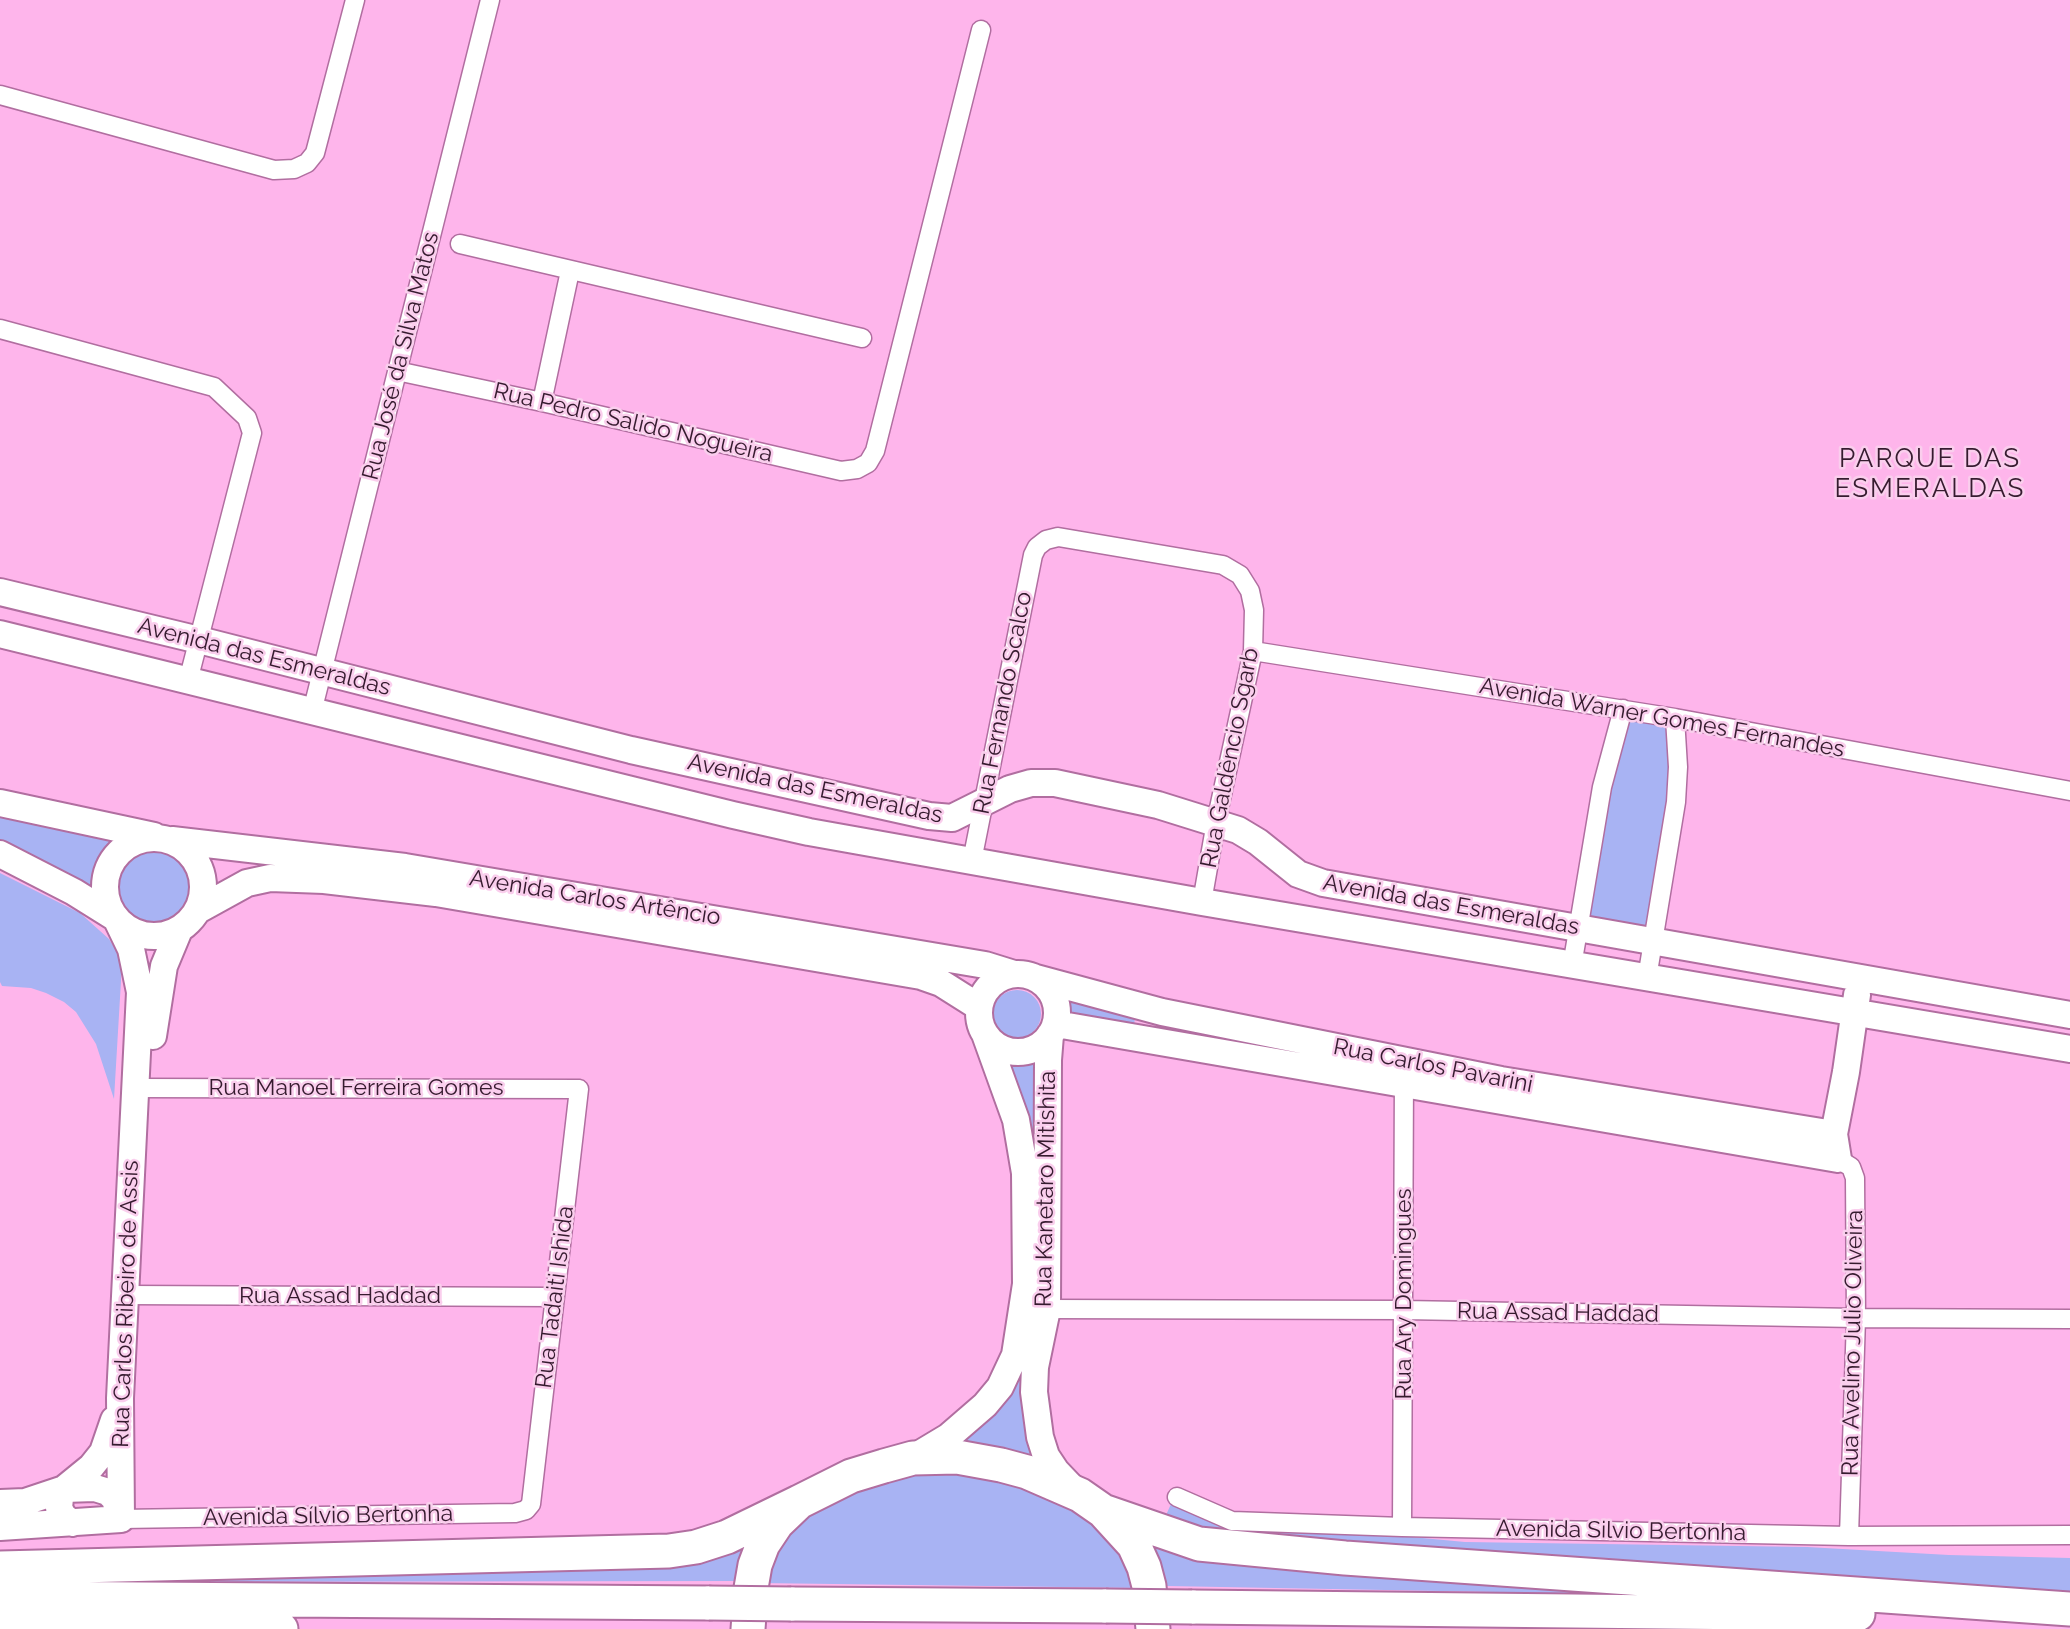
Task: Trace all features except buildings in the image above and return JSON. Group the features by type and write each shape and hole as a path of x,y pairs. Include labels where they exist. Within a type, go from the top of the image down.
{"highway":[{"path":"0,1568 668,1551 727,1537 851,1476 914,1458 957,1457 1027,1472 1091,1503 1199,1544 1346,1558 2070,1609"},
{"path":"748,1629 755,1565 763,1544 777,1523 799,1502"},
{"path":"1091,1503 1134,1545 1149,1586 1153,1629"},
{"path":"0,1598 1106,1606 2070,1617"},
{"path":"0,1626 281,1629"}],"main road":[{"name":"Avenida das Esmeraldas","path":"0,592 631,750 929,817 952,818 969,812 1010,789 1031,783 1055,783 1158,804 1238,830 1258,842 1298,874 1323,883 2070,1015"},
{"name":"Avenida das Esmeraldas","path":"0,635 809,832 1572,966 2070,1049"},
{"name":"Avenida Carlos Artêncio","path":"0,803 166,839 418,869 959,960 1025,976"},
{"path":"0,854 74,892 130,930 146,936 163,936 179,930 198,910 204,883 194,857 184,847 166,839 145,838 131,842 111,862 105,876 107,904 116,918"},
{"name":"Avenida Carlos Artêncio","path":"198,910 247,883 270,878 324,880 399,889 922,976 941,983 979,1006"},
{"name":"Rua Carlos Ribeiro de Assis","path":"116,918 131,949 140,992 120,1398 121,1519"},
{"path":"134,1088 142,1081 150,1064 164,966 179,930"},
{"path":"1025,976 1047,986 1054,998 1057,1011 1053,1029 1041,1044 1030,1050 1004,1050 993,1044 980,1026 979,1006 983,994 991,984 1002,977 1025,976"},
{"name":"Rua Carlos Pavarini","path":"1025,976 1404,1072"},
{"path":"1836,1146 1860,979"},
{"path":"1157,1040 1161,1012"},
{"name":"Rua Carlos Pavarini","path":"1053,1029 1404,1072 1501,1080 1836,1146"},
{"name":"Rua Kanetaro Mitishita","path":"1053,1029 1048,1060 1047,1309 1035,1367 1035,1415 1046,1456 1056,1471 1091,1503"},
{"name":"Rua Kanetaro Mitishita","path":"914,1458 948,1437 985,1405 1000,1387 1015,1355 1026,1284 1025,1172 1016,1120 985,1034"},
{"path":"72,1523 63,1516 59,1508 64,1489 91,1467 103,1452 120,1398"},
{"path":"0,1503 25,1502 64,1489 95,1488 108,1492 115,1499 121,1519"},
{"name":"Avenida Sílvio Bertonha","path":"0,1527 121,1519"}],"street":[{"path":"0,95 274,170 294,169 307,163 315,153 355,0"},
{"name":"Rua José da Silva Matos","path":"312,712 490,0"},
{"name":"Rua Pedro Salido Nogueira","path":"397,371 542,401 841,471 857,469 867,463 875,451 981,30"},
{"path":"460,244 862,338"},
{"path":"542,401 570,271"},
{"path":"0,330 214,387 247,418 252,433 188,681"},
{"name":"Rua Galdêncio Sgarb","path":"1037,547 1046,540 1058,537 1223,565 1240,575 1250,591 1254,610 1253,651 1216,822 1202,902"},
{"name":"Rua Fernando Scalco","path":"972,861 1033,555 1037,547"},
{"name":"Avenida Warner Gomes Fernandes","path":"1253,651 1623,709 2070,791"},
{"path":"1572,966 1602,787 1623,709"},
{"path":"1647,978 1655,943 1676,802 1678,767 1675,718"},
{"name":"Rua Ary Domingues","path":"1402,1527 1404,1072"},
{"name":"Rua Manoel Ferreira Gomes","path":"134,1088 579,1089"},
{"name":"Rua Tadaiti Ishida","path":"531,1504 579,1089"},
{"name":"Rua Avelino Julio Oliveira","path":"1836,1146 1856,1178 1857,1318 1850,1536"},
{"name":"Rua Assad Haddad","path":"127,1295 554,1297"},
{"name":"Rua Assad Haddad","path":"1047,1309 1405,1310 2070,1319"},
{"name":"Avenida Silvio Bertonha","path":"1177,1497 1232,1521 1850,1536 2070,1535"},
{"name":"Avenida Sílvio Bertonha","path":"121,1519 515,1513 526,1510 531,1504"}],"shaded area":[{"path":"1623,709 1675,718 1655,943 1578,928"},
{"path":"0,814 119,840 106,851 99,863 92,888 0,841"},
{"path":"154,852 179,862 189,887 179,912 154,922 129,912 119,887 129,862"},
{"path":"0,873 80,913 109,939 117,952 121,963 121,981 114,1099 96,1044 76,1012 46,993 31,988 2,986"},
{"path":"1017,990 1034,997 1041,1014 1034,1031 1017,1038 1000,1031 993,1014 1000,997"},
{"path":"1065,992 1135,1017 1134,1026 1068,1013"},
{"path":"1038,1059 1038,1179 1019,1089 1005,1060 1016,1062"},
{"path":"1023,1356 1023,1418 1030,1453 1038,1466 951,1446"},
{"path":"938,1468 1017,1479 1110,1530 1140,1588 757,1583 788,1528 851,1489"},
{"path":"1171,1504 1225,1526 1369,1533 1465,1542 1807,1547 2070,1558 2070,1598 1470,1557 1162,1524"},
{"path":"1154,1547 1188,1557 1682,1593 1167,1586"},
{"path":"745,1549 738,1581 97,1582 93,1578 663,1568"}],"district":[{"name":"PARQUE DAS ESMERALDAS","path":"1930,474"}]}
